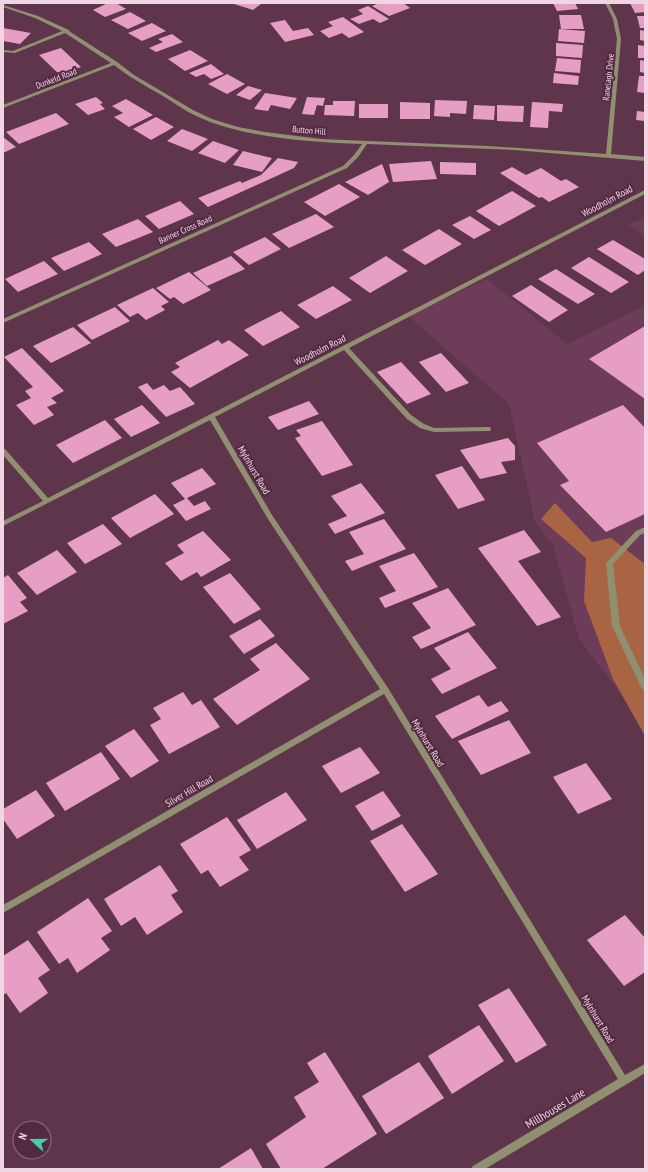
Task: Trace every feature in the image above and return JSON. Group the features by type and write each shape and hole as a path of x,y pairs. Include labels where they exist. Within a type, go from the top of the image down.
{"street":[{"name":"Ranelagh Drive","path":"607,3 615,19 619,39 608,155"},
{"name":"Button Hill","path":"3,6 31,15 67,31 115,64 186,108 208,119 256,132 294,137 366,142 608,155 645,159"},
{"path":"3,51 13,52 67,31"},
{"name":"Dunkeld Road","path":"3,107 115,64"},
{"name":"Banner Cross Road","path":"3,321 345,167 356,156 366,142"},
{"name":"Woodholm Road","path":"3,524 346,348 645,192"},
{"path":"346,348 409,417 422,426 434,430 488,429"},
{"name":"Mylnhurst Road","path":"212,417 270,517 385,690 624,1081"},
{"path":"3,451 47,501"},
{"path":"645,530 638,533 609,563 616,626 645,687"},
{"name":"Silver Hill Road","path":"3,909 385,690"},
{"name":"Millhouses Lane","path":"476,1169 645,1068"}],"shaded area":[{"path":"645,217 645,236 628,225"},
{"path":"487,279 567,344 645,305 645,726 579,639 553,545 535,522 509,404 408,316"},
{"path":"555,503 592,542 611,538 645,564 645,736 613,679 584,601 586,558 541,519"}],"building":[{"path":"108,3 116,3 126,9 105,17 93,10"},
{"path":"231,3 258,3 261,4 253,10"},
{"path":"379,3 403,3 410,8 389,16 372,6"},
{"path":"553,3 575,3 578,9 557,11"},
{"path":"630,3 645,3 645,12 635,13"},
{"path":"368,6 389,19 380,23 373,19 359,24 350,19 363,14 358,10"},
{"path":"130,12 146,21 128,29 111,20"},
{"path":"559,15 581,15 584,29 561,29"},
{"path":"637,16 645,16 645,28 640,28"},
{"path":"343,17 364,32 349,38 342,33 329,38 320,31 333,26 328,22"},
{"path":"285,20 293,31 308,28 314,35 285,42 270,23"},
{"path":"152,23 166,31 142,41 128,33"},
{"path":"3,28 31,33 20,44 3,41"},
{"path":"559,29 585,31 584,43 558,41"},
{"path":"640,30 645,31 645,41 640,40"},
{"path":"172,34 183,42 156,52 149,48 163,42 158,39"},
{"path":"556,43 583,45 582,58 556,56"},
{"path":"638,45 645,46 645,58 638,58"},
{"path":"61,48 81,67 59,74 39,55"},
{"path":"190,50 208,61 185,71 168,59"},
{"path":"557,58 581,60 580,73 555,71"},
{"path":"640,60 645,61 645,73 640,72"},
{"path":"211,64 224,74 211,79 204,74 196,77 189,73"},
{"path":"554,73 579,76 578,85 553,83"},
{"path":"227,74 245,84 227,94 208,84"},
{"path":"639,76 645,76 645,93 637,92"},
{"path":"248,86 262,90 250,100 236,95"},
{"path":"265,93 297,98 290,109 271,105 268,111 254,109"},
{"path":"96,97 103,103 100,104 105,109 88,115 75,104"},
{"path":"307,97 325,98 323,106 317,105 314,115 302,114"},
{"path":"126,99 153,115 129,127 114,117 123,113 112,106"},
{"path":"435,100 467,101 466,114 450,113 450,117 434,116"},
{"path":"333,101 355,101 354,116 324,115 325,105 333,105"},
{"path":"400,102 430,103 430,119 400,119"},
{"path":"532,102 563,104 562,112 549,111 548,128 530,127"},
{"path":"359,104 388,104 388,118 359,118"},
{"path":"474,105 495,106 494,120 473,119"},
{"path":"497,105 524,106 523,122 497,121"},
{"path":"637,111 645,112 645,121 636,120"},
{"path":"56,113 69,124 19,144 6,132"},
{"path":"156,117 174,127 151,140 133,129"},
{"path":"182,129 208,139 192,151 167,141"},
{"path":"3,137 16,147 3,153"},
{"path":"213,141 239,150 225,163 198,153"},
{"path":"243,151 272,158 262,172 233,165"},
{"path":"278,158 298,162 294,168 208,207 198,198 240,181 242,183 261,175"},
{"path":"431,161 437,179 393,182 389,164"},
{"path":"440,162 476,163 476,175 440,174"},
{"path":"382,164 389,182 368,195 345,182"},
{"path":"512,167 526,175 541,168 561,181 566,179 579,187 549,202 542,197 539,198 500,173"},
{"path":"339,184 360,197 325,216 304,202"},
{"path":"512,191 536,206 499,226 476,211"},
{"path":"180,201 194,214 159,229 145,216"},
{"path":"316,214 334,227 289,248 272,234"},
{"path":"470,216 491,230 474,239 452,225"},
{"path":"138,219 153,232 116,247 102,234"},
{"path":"439,229 462,244 425,265 402,250"},
{"path":"265,237 281,249 249,265 233,252"},
{"path":"613,240 645,259 645,270 638,275 597,249"},
{"path":"89,242 102,254 64,271 51,258"},
{"path":"231,256 245,269 207,286 193,273"},
{"path":"386,256 408,271 370,293 349,278"},
{"path":"589,257 629,282 611,293 571,268"},
{"path":"44,261 58,274 18,292 5,279"},
{"path":"556,269 595,294 578,304 538,279"},
{"path":"189,272 211,290 183,304 174,297 170,299 156,288"},
{"path":"531,285 568,310 549,322 512,296"},
{"path":"333,286 352,300 316,319 297,305"},
{"path":"153,288 169,302 161,306 165,310 146,320 138,313 130,317 117,305"},
{"path":"115,307 130,321 92,340 77,325"},
{"path":"281,311 300,327 263,346 244,330"},
{"path":"645,326 645,399 589,359"},
{"path":"73,327 91,343 51,363 33,346"},
{"path":"218,340 222,344 229,340 249,355 190,388 171,372 180,367 175,363"},
{"path":"22,348 64,391 51,398 57,403 47,407 54,415 34,425 16,405 31,398 25,391 33,387 4,357"},
{"path":"441,353 469,383 446,392 419,362"},
{"path":"401,362 431,394 407,404 377,372"},
{"path":"147,383 153,390 164,385 170,391 180,387 195,404 166,417 138,387"},
{"path":"309,401 319,414 278,430 268,417"},
{"path":"142,405 160,423 131,437 114,419"},
{"path":"623,405 645,428 645,514 606,532 560,485 569,481 537,443"},
{"path":"105,420 122,438 73,463 56,445"},
{"path":"322,421 353,465 322,476 295,438 301,436 296,430"},
{"path":"508,438 515,446 515,460 501,462 507,473 480,479 460,450"},
{"path":"462,466 485,500 458,509 435,475"},
{"path":"202,468 216,484 187,498 194,506 205,501 211,509 186,521 173,505 185,499 171,483"},
{"path":"361,483 385,513 335,534 328,524 347,516 331,496"},
{"path":"155,494 174,514 130,538 111,518"},
{"path":"384,519 406,549 352,571 345,561 364,554 349,532"},
{"path":"103,524 122,544 85,564 67,543"},
{"path":"524,530 541,552 518,561 561,617 537,626 478,548"},
{"path":"203,531 231,560 201,577 197,572 181,581 165,563 184,553 177,545"},
{"path":"57,550 77,572 37,595 17,573"},
{"path":"414,553 438,587 385,608 379,598 396,591 379,566"},
{"path":"230,573 261,609 234,624 203,587"},
{"path":"8,575 27,598 20,602 28,611 3,624 3,578"},
{"path":"448,588 476,625 421,649 412,637 431,628 412,603"},
{"path":"260,619 275,636 244,654 229,636"},
{"path":"468,632 497,668 442,694 431,679 451,669 434,648"},
{"path":"276,643 310,679 237,725 213,699 260,670 250,659"},
{"path":"183,692 192,705 201,700 220,727 169,754 150,725 161,719 153,708"},
{"path":"479,695 488,707 501,701 509,711 452,739 435,716"},
{"path":"509,720 531,753 481,775 458,741"},
{"path":"134,729 159,761 131,778 105,746"},
{"path":"360,747 380,773 341,793 322,766"},
{"path":"101,752 120,779 65,811 46,783"},
{"path":"586,763 612,799 578,814 553,777"},
{"path":"36,790 55,816 17,839 3,819 3,809"},
{"path":"383,791 401,816 372,831 355,806"},
{"path":"286,792 307,820 257,849 237,820"},
{"path":"227,817 251,850 239,857 249,870 220,887 208,870 201,874 180,844"},
{"path":"402,824 438,874 405,892 370,841"},
{"path":"160,865 178,891 171,895 183,912 147,935 135,917 121,926 104,899"},
{"path":"88,898 112,931 101,938 110,950 77,973 68,958 59,964 37,932"},
{"path":"625,915 645,938 645,972 624,986 587,940"},
{"path":"28,940 50,970 38,978 48,993 20,1013 6,993 3,995 3,956"},
{"path":"509,988 547,1045 516,1063 478,1005"},
{"path":"479,1025 504,1061 452,1094 428,1056"},
{"path":"325,1052 377,1134 322,1169 281,1169 266,1144 306,1117 294,1097 319,1082 307,1063"},
{"path":"419,1062 444,1098 386,1134 362,1096"},
{"path":"251,1148 263,1169 218,1169"}]}
